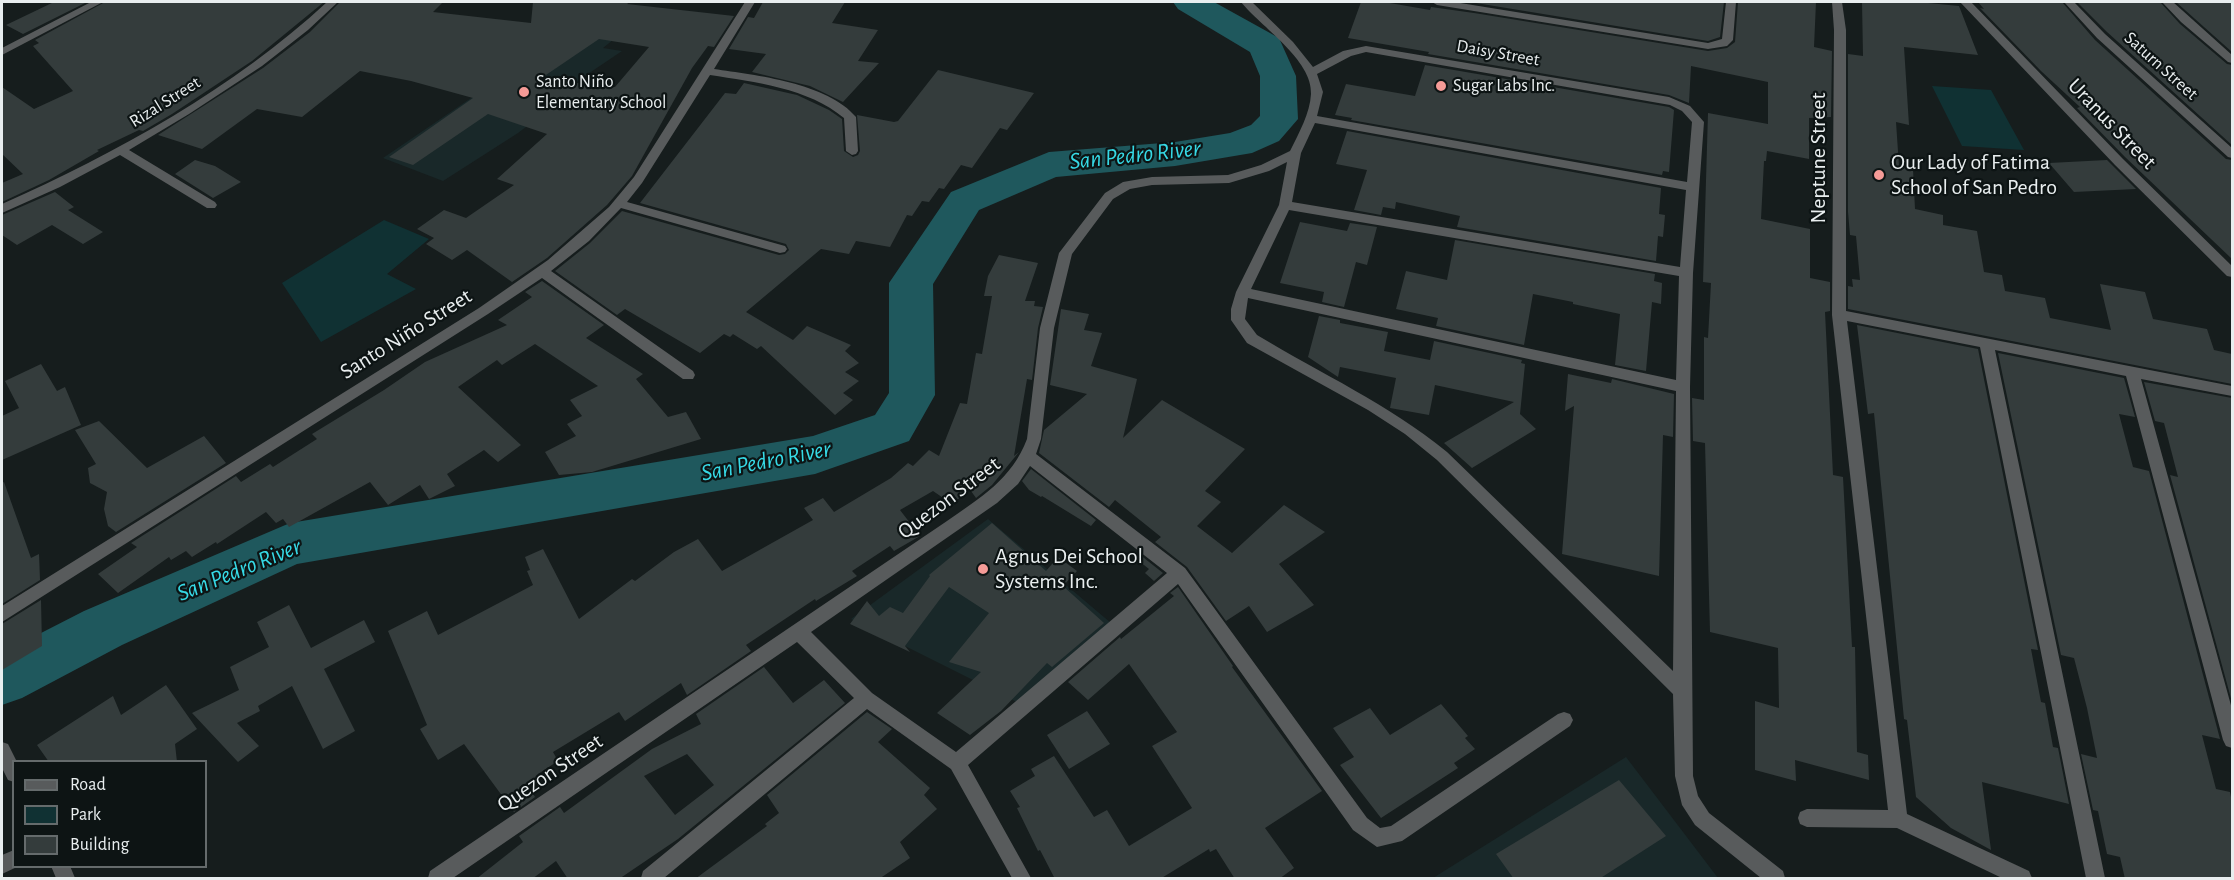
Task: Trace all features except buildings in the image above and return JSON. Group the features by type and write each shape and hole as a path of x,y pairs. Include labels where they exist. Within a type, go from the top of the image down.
{"street":[{"path":"2,52 98,2"},
{"name":"Rizal Street","path":"2,209 120,150 175,118 282,46 333,2"},
{"name":"Santo Niño Street","path":"2,615 541,271 591,234 621,204 750,2"},
{"path":"1246,2 1301,58 1317,90 1310,118 1295,153 1287,185 1285,205 1244,292 1238,309 1238,320 1252,339 1373,406 1410,430 1442,456 1682,691"},
{"path":"1439,2 1708,46 1723,44 1727,40 1731,2"},
{"name":"Neptune Street","path":"1837,2 1840,30 1839,315 1898,819"},
{"name":"Uranus Street","path":"1965,2 2120,162 2232,273"},
{"name":"Saturn Street","path":"2069,2 2101,36 2232,154"},
{"path":"2167,2 2232,60"},
{"name":"Daisy Street","path":"1311,74 1347,53 1366,49 1669,101 1688,110 1698,122 1694,187"},
{"path":"707,71 753,78 792,88 839,108 850,117 852,151"},
{"path":"1310,118 1694,187 1686,273 1683,387 1684,776 1689,799 1702,819 1776,879"},
{"path":"120,150 211,205"},
{"name":"Quezon Street","path":"437,879 953,526 1004,488 1021,472 1029,457 1034,439 1047,328 1066,253 1109,196 1127,185 1152,181 1229,179 1265,168 1295,153"},
{"path":"621,204 780,249"},
{"path":"1285,205 1686,273"},
{"path":"541,271 688,375"},
{"path":"1244,292 1683,387"},
{"path":"1839,315 2232,391"},
{"path":"1987,345 2096,879"},
{"path":"2132,373 2232,740"},
{"path":"1029,457 1179,573 1359,824 1377,838 1395,834 1564,720"},
{"path":"957,763 1179,573"},
{"path":"799,632 866,699 957,763 1022,879"},
{"path":"650,879 866,699"},
{"path":"2,750 12,770"},
{"path":"1807,818 1898,819 2022,879"}],"shaded area":[{"name":"Santo Niño Elementary School","path":"577,26 619,35 603,48 622,51 579,80 555,105 518,133 443,181 383,158"},
{"name":"Agnus Dei School Systems Inc.","path":"988,519 1111,623 1017,702 851,619"},
{"path":"1626,757 1718,878 1433,878"}],"green space":[{"path":"1932,86 1991,90 2024,150 1962,146"},
{"path":"384,220 429,239 387,274 416,289 321,342 282,283"}],"waterway":[{"name":"San Pedro River","path":"2,680 103,628 290,544 815,455 892,428 912,395 911,283 965,201 1049,165 1175,154 1238,144 1265,133 1279,119 1278,76 1266,46 1190,2"}],"place":[{"name":"Sugar Labs Inc.","path":"1441,86"},
{"name":"Santo Niño Elementary School","path":"524,92"},
{"name":"Our Lady of Fatima School of San Pedro","path":"1879,175"},
{"name":"Agnus Dei School Systems Inc.","path":"983,569"}]}
